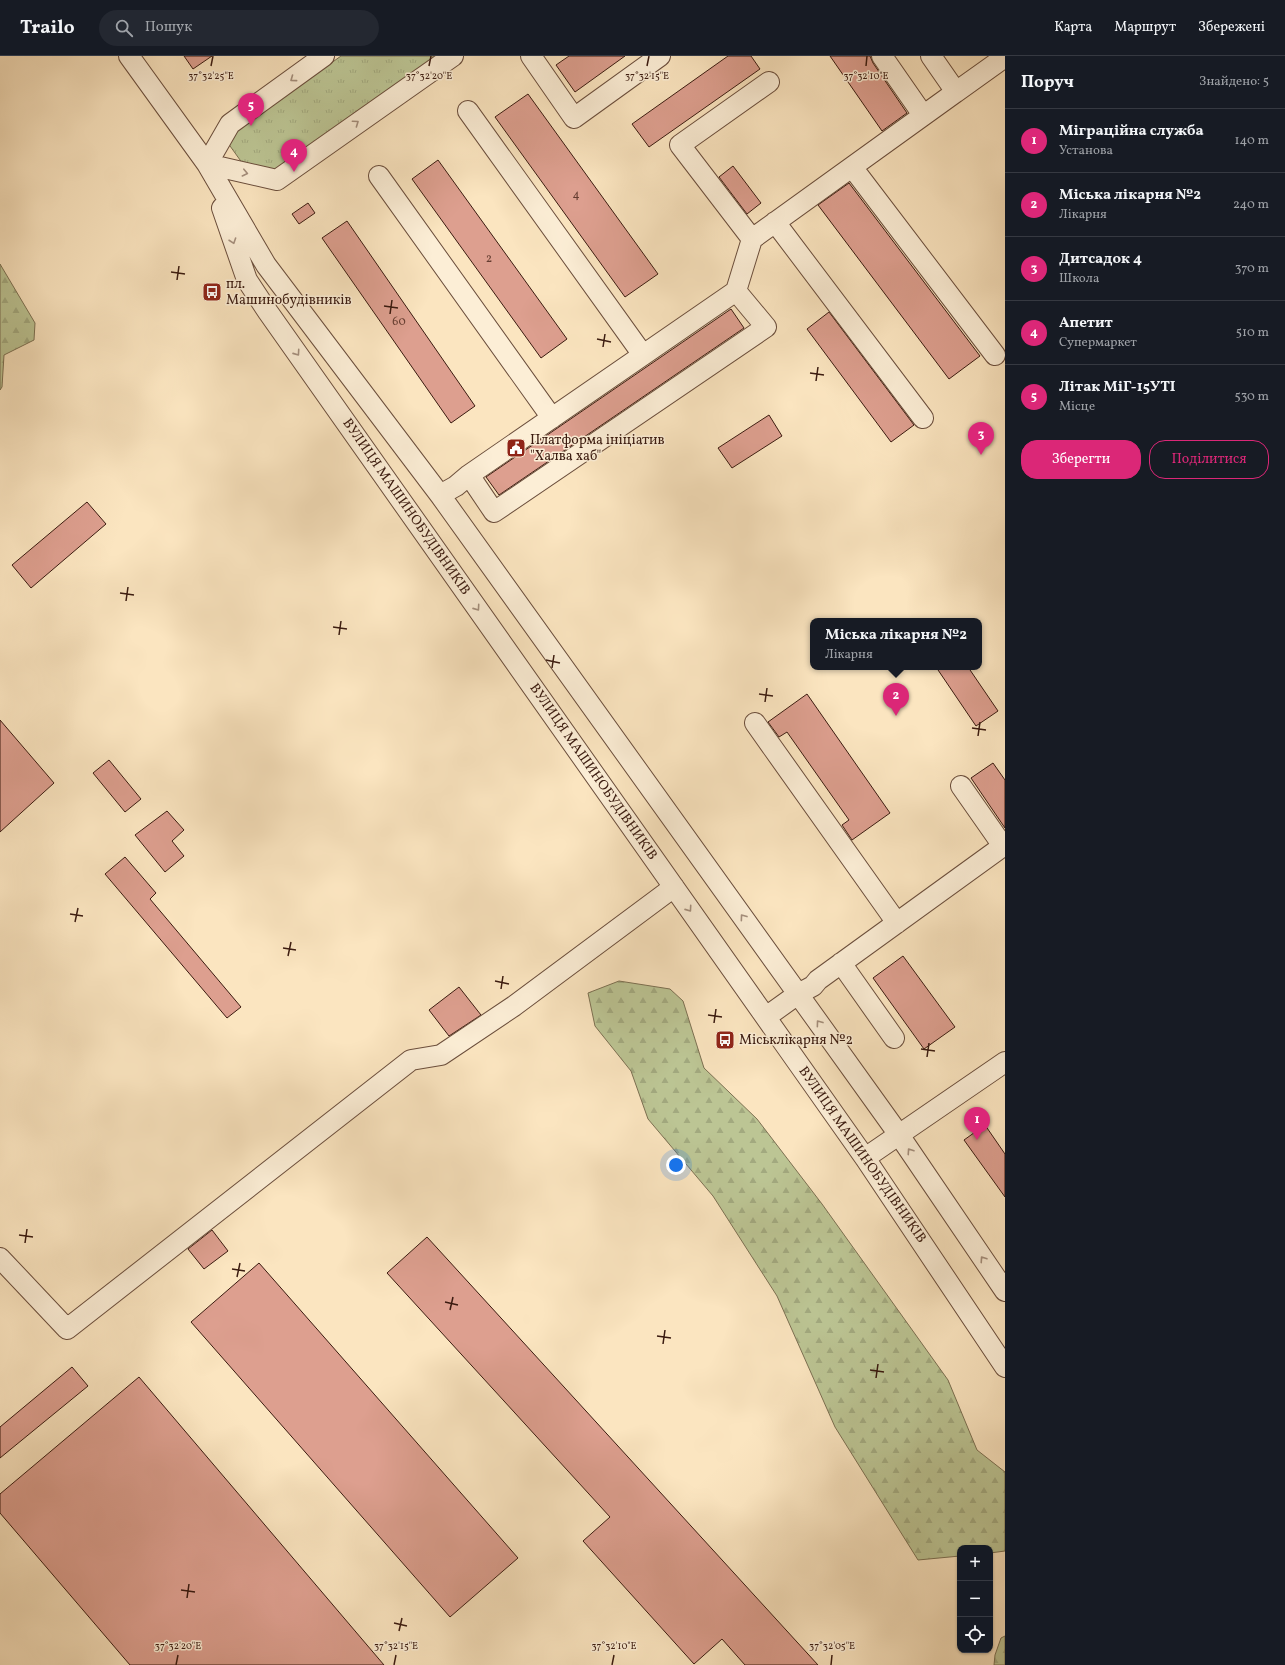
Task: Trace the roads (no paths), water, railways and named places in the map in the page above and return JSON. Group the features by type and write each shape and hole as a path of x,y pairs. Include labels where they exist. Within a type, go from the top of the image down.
{"street":[{"name":"ВУЛИЦЯ МАШИНОБУДІВНИКІВ","path":"129,56 207,164 266,265 440,495 899,1135 1005,1291"},
{"path":"324,56 230,124 207,164 277,180 452,56"},
{"path":"531,56 574,118 660,56"},
{"path":"882,56 923,116"},
{"path":"931,56 956,92"},
{"path":"440,495 456,486 469,475 736,292 752,239 1005,57"},
{"path":"752,239 680,146 769,82"},
{"path":"468,111 643,355"},
{"name":"ВУЛИЦЯ МАШИНОБУДІВНИКІВ","path":"207,164 247,280 865,1158 1005,1367"},
{"path":"852,166 995,355"},
{"path":"378,176 552,418"},
{"path":"775,222 923,418"},
{"path":"469,475 494,512 766,327 736,292"},
{"path":"755,723 897,923"},
{"path":"766,1017 798,994 813,986 818,980 841,963 1003,846 961,786"},
{"path":"0,1258 66,1329 411,1060 441,1055 514,1006 674,887"},
{"path":"841,963 894,1038"},
{"path":"865,1158 1005,1062"}],"place":[{"name":"Літак МіГ-15УТІ","path":"251,126"},
{"name":"Апетит","path":"294,172"},
{"name":"пл. Машинобудівників","path":"212,292"},
{"name":"Платформа ініціатив \"Халва хаб\"","path":"516,448"},
{"name":"Дитсадок 4","path":"981,455"},
{"name":"Міська лікарня №2","path":"896,716"},
{"name":"Міськлікарня №2","path":"725,1040"},
{"name":"Міграційна служба","path":"977,1140"}]}
